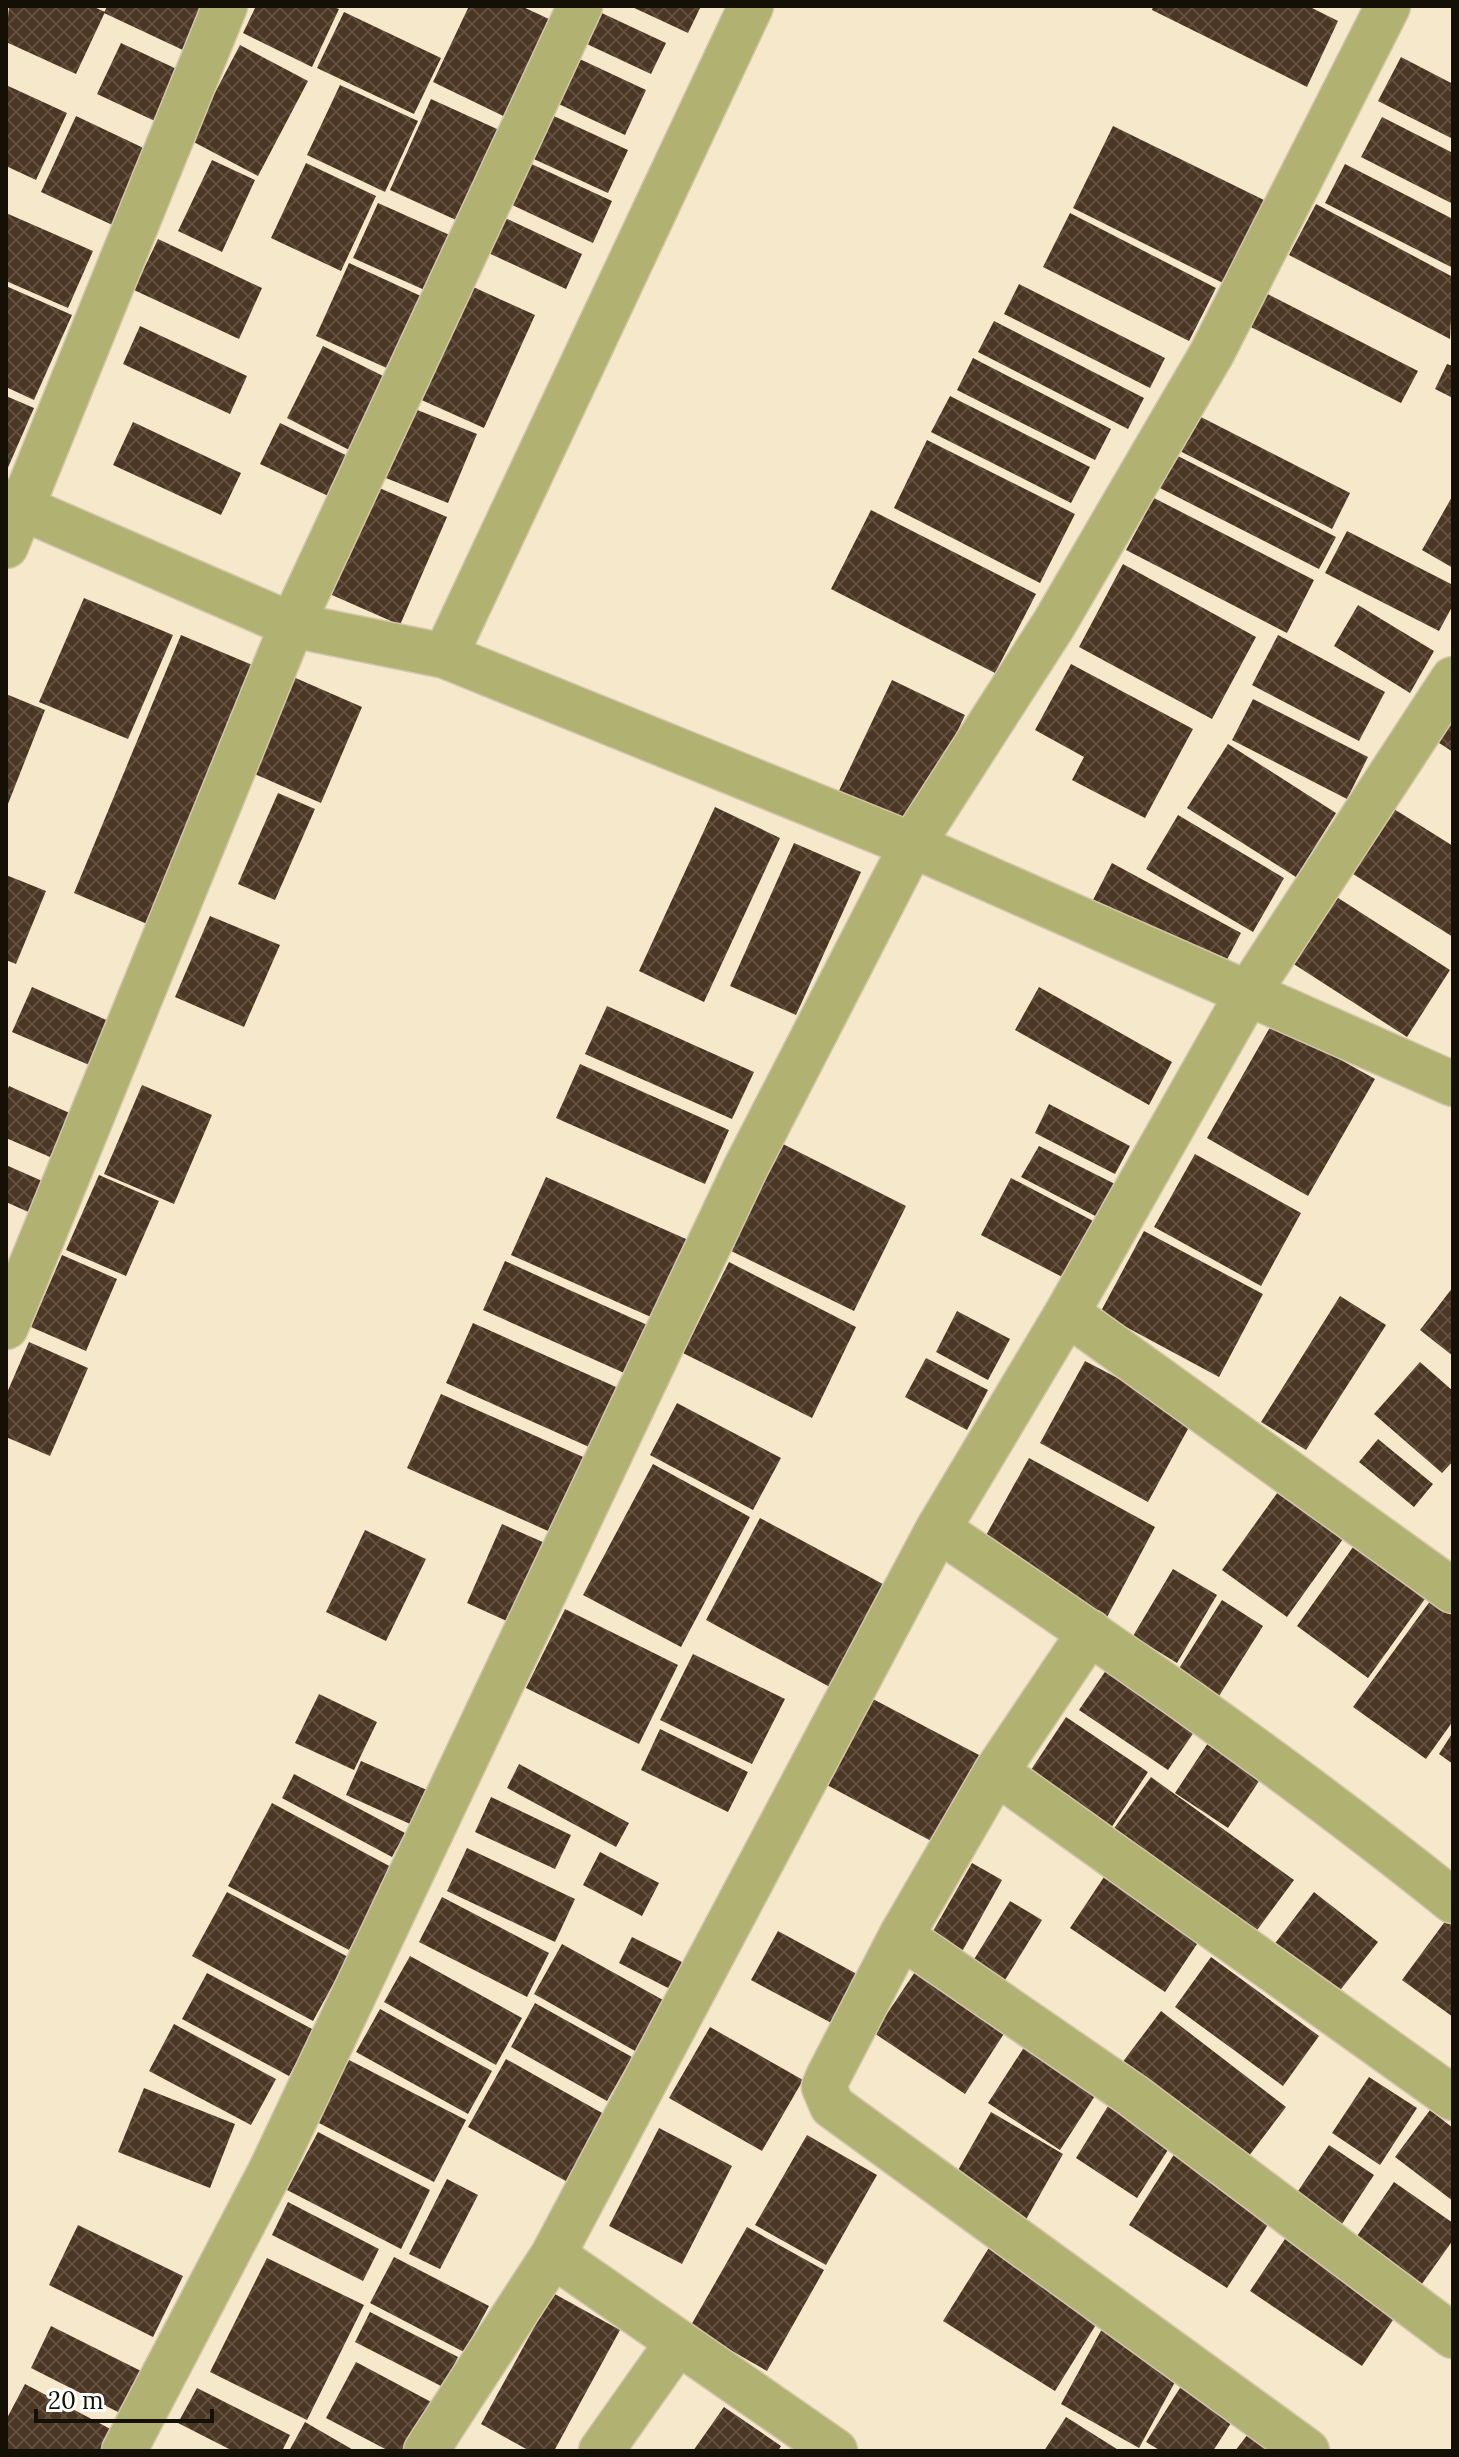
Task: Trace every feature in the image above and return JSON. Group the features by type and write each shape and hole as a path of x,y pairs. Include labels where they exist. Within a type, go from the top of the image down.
{"street":[{"path":"225,6 11,518 292,625 445,656 912,845 1453,1084"},
{"path":"6,1327 292,625 580,6"},
{"path":"445,656 751,6"},
{"path":"124,2451 278,2155 745,1169 912,845 1054,624 1212,353 1388,6"},
{"path":"443,2445 553,2255 938,1529 1067,1313 1248,993 1453,679"},
{"path":"1067,1313 1453,1591"},
{"path":"938,1529 1090,1632 1352,1821 1453,1901"},
{"path":"1090,1632 996,1772 901,1936 824,2087 832,2106 1307,2451"},
{"path":"996,1772 1453,2098"},
{"path":"901,1936 1132,2095 1453,2336"},
{"path":"553,2255 835,2451"},
{"path":"601,2451 678,2342"}],"building":[{"path":"9,6 92,6 105,12 76,74 6,42"},
{"path":"107,6 206,6 185,51 104,13"},
{"path":"256,6 331,6 339,9 312,67 243,33"},
{"path":"469,6 521,6 564,26 518,123 433,82"},
{"path":"630,6 701,6 688,33"},
{"path":"1153,6 1308,6 1338,21 1307,87 1152,10"},
{"path":"591,8 666,43 651,74 576,39"},
{"path":"344,12 441,58 414,114 317,68"},
{"path":"121,43 196,78 172,129 97,94"},
{"path":"240,45 308,81 258,176 190,140"},
{"path":"569,54 646,90 625,135 548,99"},
{"path":"1401,57 1453,84 1453,139 1378,101"},
{"path":"6,85 67,113 36,180 6,166"},
{"path":"340,85 418,121 385,192 307,155"},
{"path":"431,99 508,134 467,225 390,190"},
{"path":"545,112 628,150 608,193 525,155"},
{"path":"76,116 154,153 119,228 41,192"},
{"path":"1382,117 1453,153 1453,204 1361,157"},
{"path":"1113,126 1268,202 1227,285 1073,208"},
{"path":"212,160 255,180 222,252 178,231"},
{"path":"525,161 612,201 593,243 506,202"},
{"path":"306,163 376,196 341,271 271,238"},
{"path":"1345,164 1453,219 1453,268 1325,203"},
{"path":"378,203 463,241 438,296 353,258"},
{"path":"1316,204 1453,277 1450,339 1289,255"},
{"path":"6,213 93,251 68,308 6,281"},
{"path":"1070,213 1216,288 1189,341 1043,267"},
{"path":"499,215 582,254 566,289 482,250"},
{"path":"158,239 262,288 239,339 134,290"},
{"path":"349,263 436,303 402,375 316,336"},
{"path":"458,280 535,315 484,428 406,393"},
{"path":"1019,284 1165,358 1150,388 1004,314"},
{"path":"6,286 72,315 34,400 6,387"},
{"path":"1256,288 1418,371 1401,403 1239,321"},
{"path":"994,321 1144,398 1128,429 978,352"},
{"path":"140,326 247,376 230,414 123,364"},
{"path":"323,346 395,382 359,455 287,418"},
{"path":"973,358 1111,429 1095,460 957,390"},
{"path":"1447,364 1453,366 1453,398 1435,389"},
{"path":"6,396 34,408 6,472"},
{"path":"950,396 1090,467 1071,503 931,432"},
{"path":"400,403 477,434 448,503 371,472"},
{"path":"1195,414 1350,493 1332,529 1176,449"},
{"path":"133,422 241,473 221,515 113,465"},
{"path":"280,423 358,461 339,501 260,464"},
{"path":"927,440 1075,514 1040,583 894,508"},
{"path":"1172,453 1336,537 1319,569 1156,486"},
{"path":"363,481 447,517 400,625 316,588"},
{"path":"1453,495 1453,568 1422,550"},
{"path":"1154,498 1314,580 1287,633 1126,550"},
{"path":"871,510 1036,594 995,673 831,589"},
{"path":"1347,531 1453,585 1453,605 1439,631 1325,573"},
{"path":"1123,564 1256,637 1212,719 1079,647"},
{"path":"84,598 173,635 128,739 39,702"},
{"path":"1358,605 1434,651 1410,693 1334,646"},
{"path":"181,635 267,671 159,929 74,893"},
{"path":"1278,635 1385,692 1359,741 1252,685"},
{"path":"1071,664 1193,729 1145,818 1072,780 1084,757 1035,730"},
{"path":"291,676 362,707 321,803 250,772"},
{"path":"892,680 965,715 910,833 836,797"},
{"path":"6,694 45,710 6,809"},
{"path":"1253,699 1368,757 1347,799 1232,740"},
{"path":"1453,713 1453,752 1436,741"},
{"path":"1228,744 1336,813 1296,877 1187,808"},
{"path":"278,793 315,809 275,900 238,884"},
{"path":"1386,804 1453,846 1453,937 1345,869"},
{"path":"715,807 780,838 704,1002 639,971"},
{"path":"1178,815 1284,878 1253,932 1146,869"},
{"path":"794,843 861,872 796,1015 730,986"},
{"path":"1112,863 1241,933 1222,969 1093,900"},
{"path":"6,875 46,891 16,964 6,960"},
{"path":"1332,894 1450,970 1407,1037 1289,961"},
{"path":"210,916 280,945 244,1027 175,997"},
{"path":"32,987 113,1023 94,1067 12,1032"},
{"path":"1039,987 1172,1062 1149,1105 1015,1030"},
{"path":"607,1006 754,1072 732,1119 585,1054"},
{"path":"1273,1022 1375,1079 1308,1196 1207,1138"},
{"path":"580,1064 729,1130 705,1184 556,1118"},
{"path":"142,1085 212,1115 174,1204 104,1174"},
{"path":"9,1086 83,1119 64,1163 6,1138 6,1094"},
{"path":"1049,1104 1130,1146 1115,1174 1035,1133"},
{"path":"777,1141 906,1206 854,1311 725,1248"},
{"path":"1039,1146 1119,1186 1101,1219 1021,1177"},
{"path":"1195,1154 1301,1213 1261,1286 1154,1227"},
{"path":"6,1165 49,1184 35,1215 6,1202"},
{"path":"99,1175 159,1201 126,1276 66,1250"},
{"path":"546,1177 695,1243 660,1321 511,1255"},
{"path":"1011,1178 1099,1224 1070,1281 981,1235"},
{"path":"1144,1231 1263,1294 1219,1377 1100,1313"},
{"path":"62,1255 117,1279 86,1351 31,1327"},
{"path":"505,1261 654,1328 631,1376 483,1310"},
{"path":"729,1262 856,1327 812,1418 683,1353"},
{"path":"1453,1287 1453,1356 1420,1330"},
{"path":"1340,1296 1386,1325 1306,1450 1261,1422"},
{"path":"957,1311 1010,1339 988,1380 936,1352"},
{"path":"473,1323 625,1391 598,1451 446,1383"},
{"path":"29,1342 88,1368 50,1456 6,1437 6,1395"},
{"path":"926,1358 988,1390 967,1430 905,1397"},
{"path":"1085,1361 1194,1418 1148,1502 1040,1443"},
{"path":"1420,1362 1453,1391 1453,1461 1442,1473 1374,1414"},
{"path":"441,1394 590,1460 557,1535 407,1468"},
{"path":"677,1403 781,1458 753,1510 650,1455"},
{"path":"1378,1439 1433,1484 1414,1507 1359,1462"},
{"path":"1029,1458 1155,1527 1106,1619 979,1548"},
{"path":"653,1464 750,1517 681,1647 583,1595"},
{"path":"1283,1485 1348,1532 1287,1617 1222,1570"},
{"path":"760,1518 894,1590 839,1692 706,1620"},
{"path":"502,1524 554,1547 518,1626 467,1603"},
{"path":"365,1530 426,1559 386,1641 326,1612"},
{"path":"1363,1533 1435,1585 1368,1678 1297,1626"},
{"path":"1173,1569 1217,1595 1177,1663 1133,1636"},
{"path":"1436,1593 1453,1605 1453,1721 1426,1759 1353,1707"},
{"path":"1222,1600 1263,1626 1219,1696 1178,1670"},
{"path":"565,1609 678,1665 639,1744 526,1688"},
{"path":"693,1654 785,1699 752,1764 660,1720"},
{"path":"1111,1663 1201,1722 1168,1770 1079,1710"},
{"path":"319,1694 377,1722 354,1770 295,1743"},
{"path":"873,1699 979,1755 933,1842 827,1785"},
{"path":"1066,1717 1148,1772 1109,1831 1027,1776"},
{"path":"660,1729 748,1772 728,1812 641,1770"},
{"path":"1216,1731 1269,1766 1228,1828 1175,1793"},
{"path":"1453,1732 1453,1764 1439,1754"},
{"path":"361,1761 436,1794 419,1828 346,1795"},
{"path":"519,1764 629,1823 616,1847 507,1788"},
{"path":"294,1774 405,1833 392,1857 282,1798"},
{"path":"1151,1777 1294,1880 1252,1937 1110,1834"},
{"path":"491,1797 571,1835 555,1869 475,1832"},
{"path":"272,1803 393,1868 349,1950 228,1886"},
{"path":"467,1848 575,1899 555,1942 447,1891"},
{"path":"600,1852 659,1883 642,1916 583,1885"},
{"path":"972,1863 1002,1880 959,1957 928,1940"},
{"path":"1104,1877 1199,1941 1165,1992 1070,1928"},
{"path":"227,1892 348,1957 313,2021 192,1956"},
{"path":"1314,1892 1378,1942 1334,1998 1270,1950"},
{"path":"442,1897 549,1953 527,1997 419,1942"},
{"path":"1010,1901 1042,1920 1005,1980 973,1961"},
{"path":"1449,1916 1453,1919 1453,2017 1402,1980"},
{"path":"778,1931 866,1979 839,2027 751,1980"},
{"path":"632,1937 688,1965 674,1991 619,1963"},
{"path":"562,1944 672,2005 644,2056 534,1994"},
{"path":"410,1956 522,2018 496,2065 384,2002"},
{"path":"1211,1957 1319,2036 1283,2086 1175,2007"},
{"path":"919,1966 1009,2026 965,2094 874,2033"},
{"path":"207,1973 314,2030 289,2076 182,2019"},
{"path":"535,2003 632,2057 607,2101 511,2047"},
{"path":"380,2009 492,2071 468,2114 356,2052"},
{"path":"1161,2011 1286,2107 1245,2161 1119,2067"},
{"path":"174,2024 276,2079 251,2125 149,2071"},
{"path":"710,2027 803,2080 762,2151 669,2098"},
{"path":"1030,2038 1102,2085 1060,2150 988,2103"},
{"path":"506,2059 611,2118 573,2185 468,2127"},
{"path":"349,2060 466,2120 434,2182 317,2122"},
{"path":"1369,2077 1417,2108 1380,2165 1332,2133"},
{"path":"144,2088 235,2124 210,2188 118,2152"},
{"path":"1113,2098 1175,2139 1137,2198 1076,2158"},
{"path":"1430,2110 1453,2128 1453,2201 1395,2157"},
{"path":"991,2112 1063,2154 1024,2223 953,2179"},
{"path":"659,2128 732,2166 682,2264 609,2226"},
{"path":"318,2132 430,2190 401,2249 287,2190"},
{"path":"807,2135 877,2175 826,2265 755,2225"},
{"path":"1329,2145 1374,2175 1338,2230 1292,2200"},
{"path":"1175,2153 1273,2217 1227,2288 1129,2225"},
{"path":"447,2179 478,2195 440,2269 409,2254"},
{"path":"1394,2182 1453,2223 1453,2240 1419,2288 1353,2242"},
{"path":"288,2202 379,2249 363,2281 272,2235"},
{"path":"78,2225 183,2276 153,2337 49,2285"},
{"path":"747,2227 824,2270 767,2371 690,2327"},
{"path":"1289,2233 1401,2308 1362,2366 1250,2291"},
{"path":"990,2246 1102,2315 1055,2391 943,2321"},
{"path":"394,2257 489,2306 464,2352 370,2303"},
{"path":"267,2258 364,2305 307,2420 210,2372"},
{"path":"553,2293 620,2330 554,2451 530,2451 481,2424"},
{"path":"370,2312 458,2357 443,2387 355,2342"},
{"path":"51,2326 141,2371 120,2413 31,2368"},
{"path":"1103,2327 1181,2371 1139,2448 1061,2404"},
{"path":"356,2362 435,2404 410,2451 389,2451 326,2418"},
{"path":"1188,2375 1240,2409 1213,2451 1161,2451 1146,2442"},
{"path":"25,2384 120,2434 111,2451 6,2451 6,2420"},
{"path":"197,2388 290,2435 282,2451 233,2451 178,2423"},
{"path":"724,2407 781,2446 778,2451 693,2451"},
{"path":"1066,2417 1120,2451 1044,2451"},
{"path":"305,2422 355,2451 289,2451"},
{"path":"1248,2434 1270,2451 1235,2451"}]}
